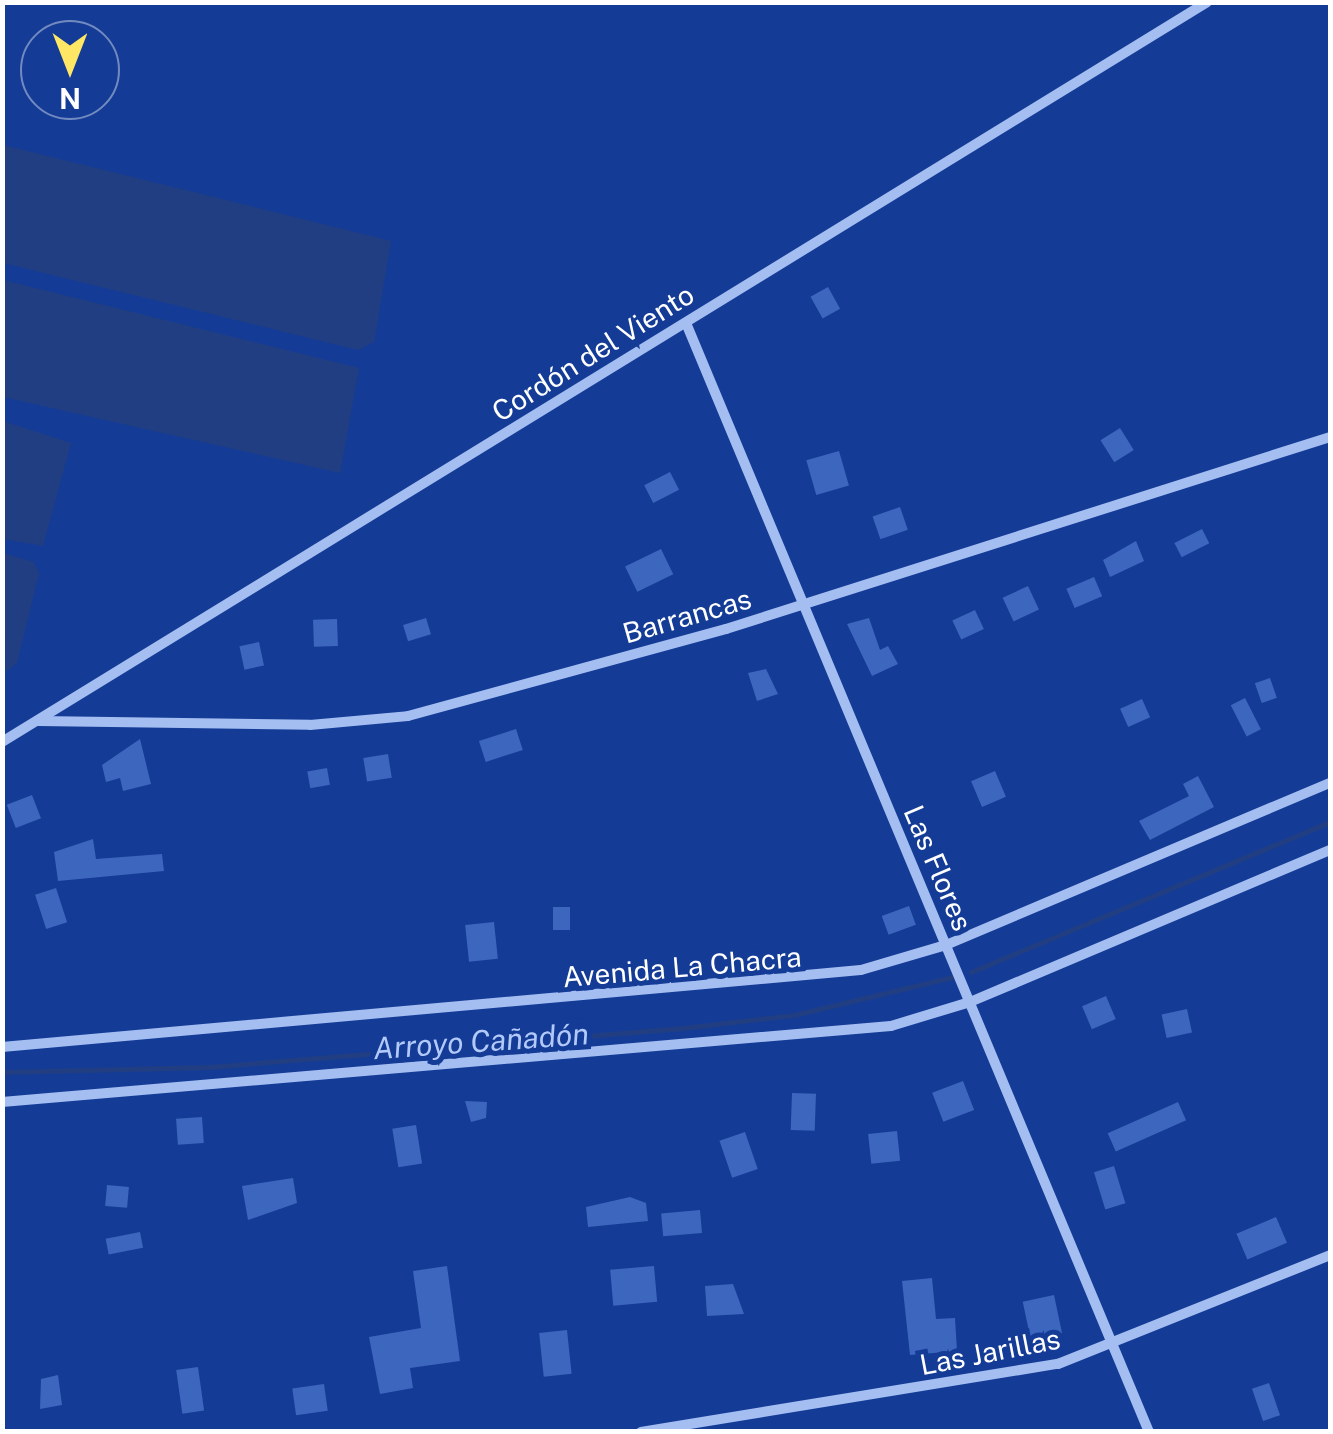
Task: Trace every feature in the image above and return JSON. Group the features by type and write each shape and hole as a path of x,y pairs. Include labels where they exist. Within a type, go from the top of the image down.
{"street":[{"name":"Cordón del Viento","path":"2,742 1207,2"},
{"name":"Las Flores","path":"686,323 1149,1432"},
{"name":"Barrancas","path":"38,721 378,722 804,604 1330,437"},
{"name":"Avenida La Chacra","path":"2,1047 796,980 946,945 1330,783"},
{"path":"2,1102 821,1035 970,1002 1330,850"},
{"name":"Las Jarillas","path":"641,1432 1026,1372 1114,1346 1330,1256"}],"water":[{"path":"3,145 391,241 374,342 358,350 3,263"},
{"path":"3,280 359,368 340,473 3,397"},
{"path":"3,421 71,443 43,546 3,539"},
{"path":"3,553 34,562 39,573 17,663 6,672"}],"building":[{"path":"828,287 840,309 823,319 811,297"},
{"path":"1120,428 1134,450 1114,462 1100,440"},
{"path":"839,451 849,486 816,495 806,460"},
{"path":"670,472 679,490 653,503 644,485"},
{"path":"900,507 908,530 880,539 873,516"},
{"path":"1202,529 1209,543 1182,557 1174,543"},
{"path":"1136,541 1144,561 1110,577 1103,560"},
{"path":"661,549 673,574 637,592 625,567"},
{"path":"1094,577 1102,596 1075,608 1066,589"},
{"path":"1028,586 1039,610 1014,621 1003,598"},
{"path":"975,610 984,629 961,640 952,621"},
{"path":"426,618 431,634 408,641 403,625"},
{"path":"869,618 880,650 888,646 898,664 872,676 847,624"},
{"path":"337,619 338,646 314,647 313,620"},
{"path":"259,642 264,665 244,670 239,646"},
{"path":"766,669 778,694 757,701 748,673"},
{"path":"1270,678 1277,698 1262,703 1255,683"},
{"path":"1245,698 1261,729 1247,736 1231,705"},
{"path":"1142,699 1150,717 1128,727 1120,709"},
{"path":"516,729 523,750 486,762 479,741"},
{"path":"140,739 151,784 123,791 120,778 106,782 102,765"},
{"path":"388,754 392,778 367,782 363,758"},
{"path":"327,768 330,785 310,788 307,771"},
{"path":"995,771 1006,797 982,807 971,781"},
{"path":"1198,776 1214,807 1150,840 1139,821 1189,796 1183,784"},
{"path":"32,795 41,818 16,828 7,805"},
{"path":"93,839 96,859 162,854 164,871 58,881 54,852"},
{"path":"56,888 67,922 46,929 35,895"},
{"path":"909,906 916,925 889,935 882,916"},
{"path":"553,907 570,907 570,930 553,930"},
{"path":"494,922 498,959 469,962 465,925"},
{"path":"1106,996 1116,1019 1092,1029 1082,1006"},
{"path":"1187,1009 1192,1032 1167,1038 1162,1014"},
{"path":"963,1081 974,1110 943,1122 932,1093"},
{"path":"792,1093 816,1094 815,1131 791,1130"},
{"path":"465,1101 487,1102 486,1118 471,1122"},
{"path":"1178,1102 1186,1120 1116,1152 1108,1133"},
{"path":"202,1117 204,1143 178,1145 176,1119"},
{"path":"416,1125 422,1164 398,1167 392,1129"},
{"path":"897,1131 900,1161 871,1164 868,1134"},
{"path":"745,1132 758,1169 732,1178 719,1141"},
{"path":"1114,1166 1125,1203 1105,1209 1094,1172"},
{"path":"293,1178 297,1203 248,1220 242,1186"},
{"path":"107,1185 129,1187 127,1208 105,1206"},
{"path":"630,1197 646,1203 648,1221 588,1227 586,1207"},
{"path":"700,1210 702,1233 663,1236 661,1213"},
{"path":"1276,1217 1287,1243 1247,1260 1236,1234"},
{"path":"140,1232 143,1248 109,1254 106,1239"},
{"path":"447,1266 460,1361 410,1368 413,1388 380,1394 369,1337 421,1328 413,1271"},
{"path":"654,1266 657,1302 613,1306 610,1270"},
{"path":"932,1278 936,1319 955,1318 957,1351 910,1355 902,1281"},
{"path":"733,1284 744,1314 707,1316 705,1286"},
{"path":"1054,1295 1062,1333 1031,1340 1023,1302"},
{"path":"567,1330 572,1374 544,1377 539,1333"},
{"path":"198,1367 204,1411 182,1414 176,1370"},
{"path":"58,1375 62,1405 40,1409 41,1379"},
{"path":"1269,1383 1280,1415 1263,1421 1252,1389"},
{"path":"324,1384 328,1411 296,1415 292,1388"}],"waterway":[{"name":"Arroyo Cañadón","path":"971,972 1330,822"},
{"name":"Arroyo Cañadón","path":"2,1072 209,1067 683,1028 794,1015 956,976"}]}
